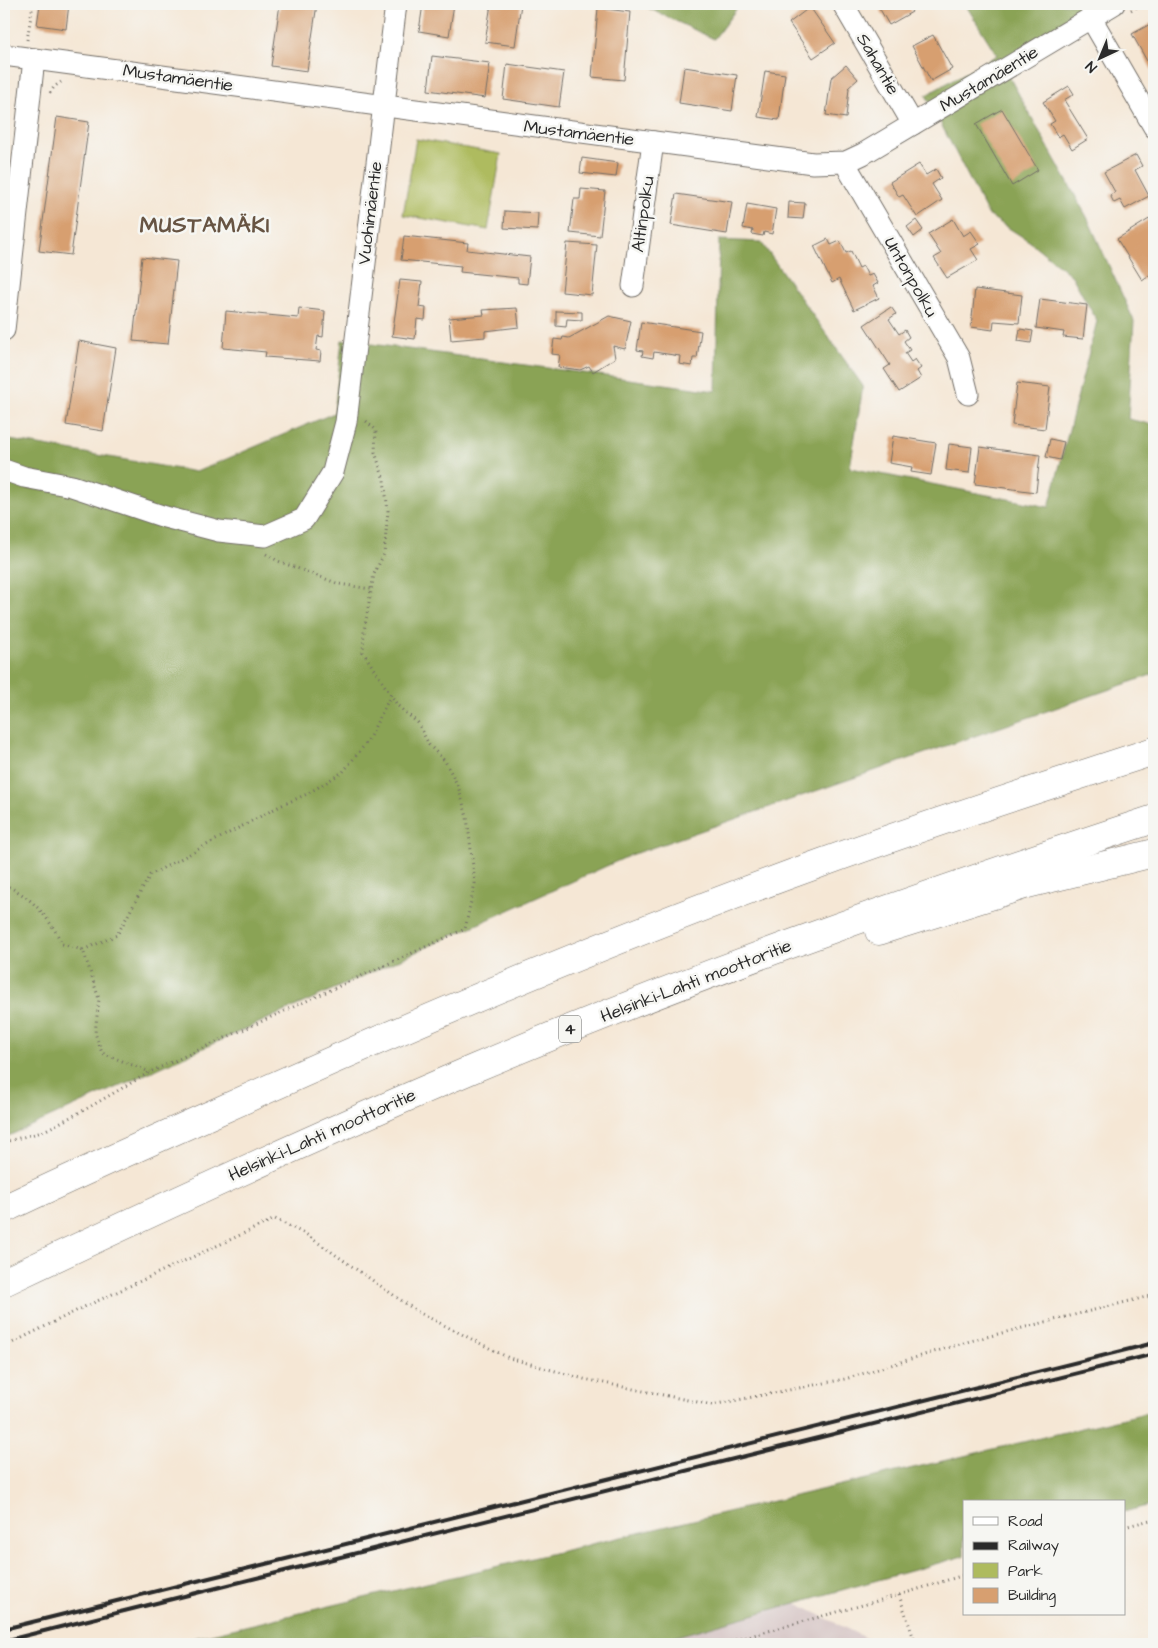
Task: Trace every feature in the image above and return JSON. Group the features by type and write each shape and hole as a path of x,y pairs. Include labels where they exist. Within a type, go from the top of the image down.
{"highway":[{"path":"4,1209 261,1091 444,1010 678,916 941,820 1154,737"},
{"path":"941,820 1154,751"},
{"name":"Helsinki-Lahti moottoritie","path":"4,1282 290,1149 477,1067 618,1010 967,881 1154,819"},
{"path":"787,946 854,939 1028,884 1154,853"}],"street":[{"name":"Vuohimäentie","path":"4,470 24,477 72,486 165,517 219,531 265,536 304,519 332,472 347,416 382,106 396,4"},
{"name":"Sahantie","path":"843,4 913,124"},
{"name":"Mustamäentie","path":"4,55 30,53 382,106 813,163 846,162 1114,4"},
{"path":"1091,18 1154,127"},
{"path":"4,330 30,53"},
{"name":"Altinpolku","path":"633,286 653,142"},
{"name":"Untonpolku","path":"846,162 850,172 959,358 968,394"}],"path":[{"path":"30,53 33,4"},
{"path":"4,1142 42,1132 150,1072 465,930 475,883 467,817 460,794 445,761 429,745 418,723 398,706 364,652 364,631 374,574 384,554 388,512 384,480 375,452 376,430 357,412 347,416"},
{"path":"248,534 257,549 278,561 338,584 372,589"},
{"path":"4,885 28,898 54,926 62,944 83,950 117,934 150,875 280,806 307,794 343,772 367,742 391,695"},
{"path":"83,950 99,999 95,1033 102,1053 150,1072"},
{"path":"4,1347 82,1308 275,1218 307,1235 418,1312 509,1358 584,1379 712,1405 845,1379 970,1341 1154,1295"},
{"path":"1126,1527 1154,1519"},
{"path":"721,1644 963,1575"},
{"path":"899,1595 917,1644"}],"shaded area":[{"path":"796,1603 877,1644 648,1644"}],"green space":[{"path":"643,4 740,4 714,39"},
{"path":"965,4 1095,4 1002,64 1087,217 1134,321 1128,419 1154,425 1154,674 631,855 4,1138 4,439 196,472 334,413 342,340 716,391 719,240 761,242 863,386 850,468 1049,507 1097,321 1072,276 1029,241 988,215 926,95 997,55"},
{"path":"416,139 501,154 488,230 403,215"},
{"path":"1154,1411 1154,1504 1126,1511 1126,1500 963,1500 963,1556 648,1644 169,1644"}],"building":[{"path":"40,4 69,4 66,29 37,25"},
{"path":"280,4 317,4 307,71 271,66"},
{"path":"423,4 454,4 449,36 419,31"},
{"path":"491,4 521,4 515,46 485,42"},
{"path":"877,4 907,4 912,12 889,25"},
{"path":"810,7 835,43 813,58 789,23"},
{"path":"598,8 630,12 624,80 592,77"},
{"path":"1154,22 1154,69 1152,70 1132,34"},
{"path":"933,35 952,69 931,81 912,46"},
{"path":"432,56 490,63 485,98 428,90"},
{"path":"507,64 564,72 559,107 503,99"},
{"path":"846,65 858,79 848,88 846,118 826,115 831,78"},
{"path":"684,67 737,75 732,111 679,103"},
{"path":"765,71 785,74 779,120 758,117"},
{"path":"1069,86 1074,94 1064,100 1088,139 1072,149 1063,134 1058,137 1050,124 1055,121 1043,102"},
{"path":"1002,109 1038,170 1012,186 976,124"},
{"path":"57,117 89,122 71,255 39,251"},
{"path":"1136,155 1142,166 1135,170 1149,196 1125,209 1120,200 1114,203 1110,195 1115,192 1104,172"},
{"path":"582,158 618,163 616,177 580,173"},
{"path":"919,164 926,175 936,169 941,178 932,184 942,200 917,217 903,195 899,197 890,182"},
{"path":"581,189 605,191 600,236 570,233 574,199 580,199"},
{"path":"676,194 732,202 727,234 671,225"},
{"path":"789,202 805,203 803,219 788,218"},
{"path":"747,204 776,209 772,234 764,232 763,236 752,234 753,230 743,228"},
{"path":"505,211 538,213 537,230 504,228"},
{"path":"1154,216 1154,248 1152,249 1154,252 1154,272 1142,280 1117,239"},
{"path":"953,219 963,236 971,231 980,244 971,249 978,260 947,278 934,258 941,254 928,234"},
{"path":"916,220 923,230 914,237 907,227"},
{"path":"404,236 468,243 467,250 530,257 527,284 518,283 518,278 460,272 461,266 401,260"},
{"path":"828,239 831,245 840,241 846,253 851,251 859,268 863,266 868,276 873,274 878,283 873,286 879,298 854,310 839,279 832,283 814,246"},
{"path":"567,243 597,245 592,295 562,292"},
{"path":"142,257 177,261 168,344 133,341"},
{"path":"400,280 422,282 419,307 426,308 425,320 417,319 415,339 392,336"},
{"path":"975,289 1022,295 1019,323 994,321 993,330 971,327"},
{"path":"1040,299 1087,305 1083,339 1063,337 1064,332 1036,328"},
{"path":"891,307 896,314 889,319 899,334 905,330 909,337 904,341 910,350 905,353 911,362 915,359 921,368 917,371 921,378 899,392 884,369 890,365 864,325"},
{"path":"299,308 325,311 323,337 318,336 316,350 321,351 320,361 265,357 266,352 223,348 226,311 298,318"},
{"path":"517,308 519,327 485,331 485,337 451,340 449,318 484,315 483,310"},
{"path":"556,311 582,312 582,320 567,319 566,327 556,326"},
{"path":"609,316 631,321 625,349 613,346 615,358 593,372 589,366 580,370 558,367 560,355 552,354 554,339 562,340 563,337 569,338"},
{"path":"641,322 701,331 697,358 693,358 692,366 679,364 680,356 654,352 653,358 642,356 643,351 637,350"},
{"path":"1020,329 1033,331 1031,343 1018,341"},
{"path":"79,341 116,348 103,431 66,425"},
{"path":"1017,383 1050,387 1045,429 1012,425"},
{"path":"893,436 936,443 931,475 911,472 912,467 889,463"},
{"path":"1050,439 1064,442 1060,460 1046,457"},
{"path":"949,444 972,447 969,473 946,470"},
{"path":"980,447 1040,455 1036,492 975,484"}],"railway":[{"path":"4,1629 1154,1343"},
{"path":"4,1641 1154,1354"}],"district":[{"name":"MUSTAMÄKI","path":"205,225"}]}
